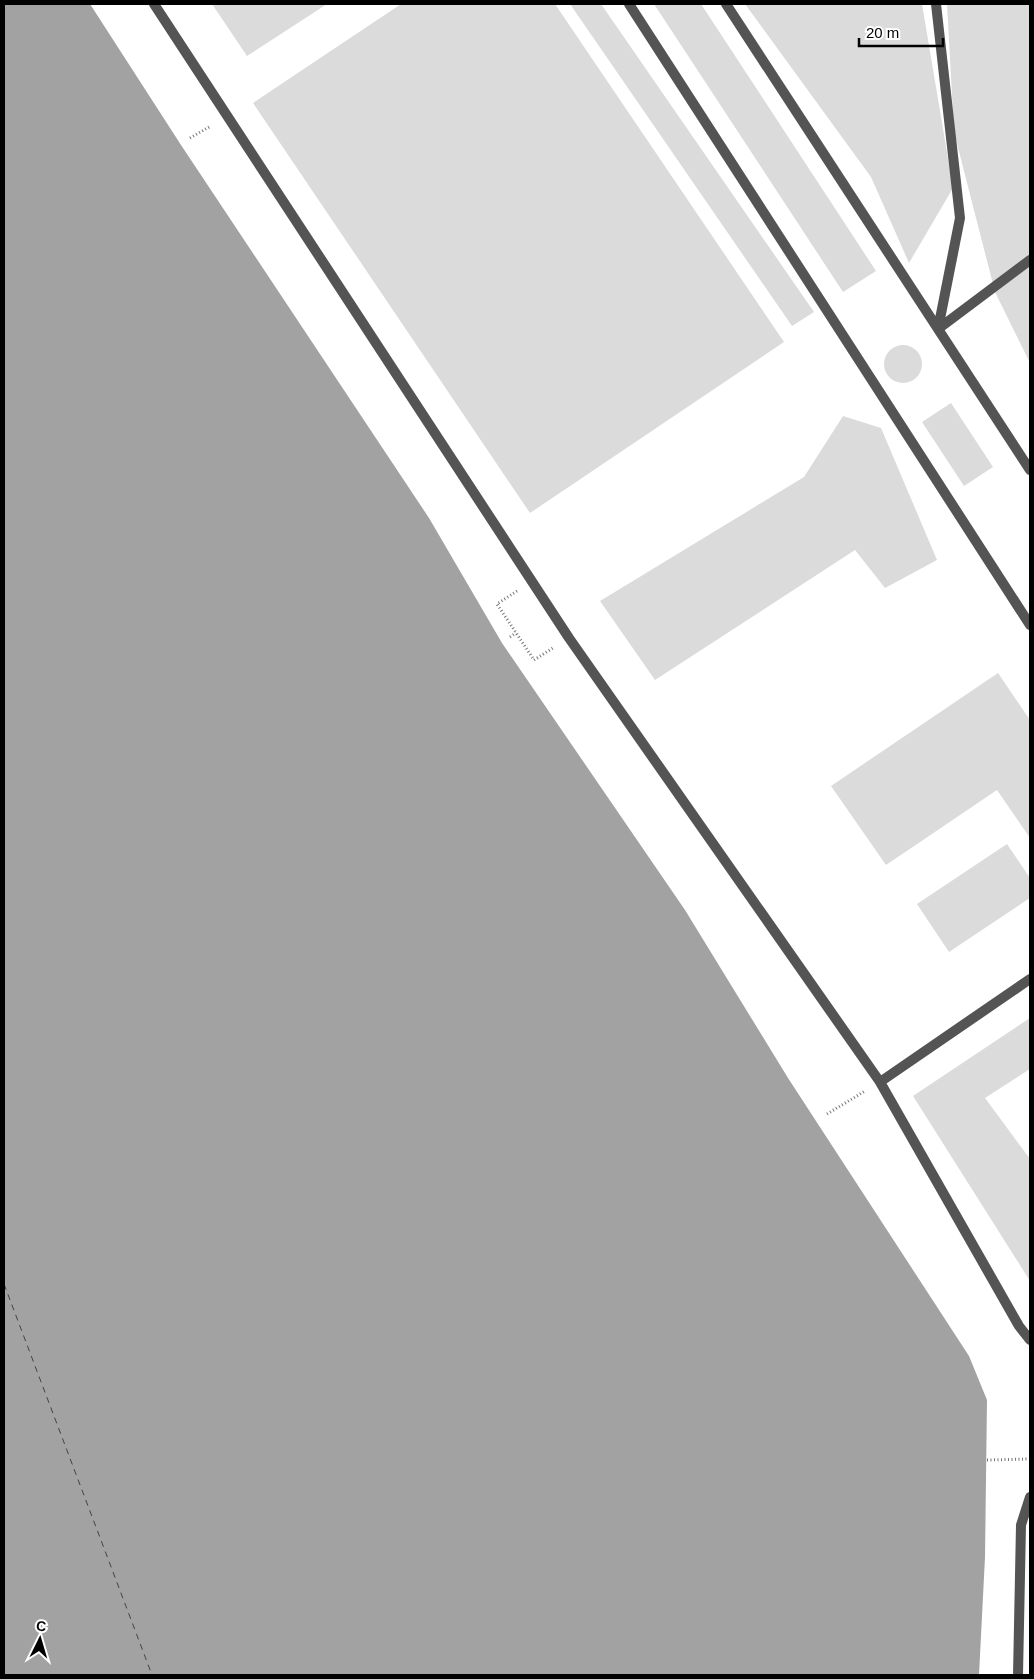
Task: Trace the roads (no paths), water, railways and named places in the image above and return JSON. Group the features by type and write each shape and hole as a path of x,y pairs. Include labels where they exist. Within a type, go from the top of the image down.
{"street":[{"path":"154,4 569,638 880,1082 1019,1326 1030,1340"},
{"path":"629,4 1030,625"},
{"path":"726,4 1030,470"},
{"path":"936,4 960,218 938,328"},
{"path":"938,328 1030,260"},
{"path":"880,1082 1030,978"},
{"path":"1018,1675 1021,1525 1030,1497"}]}
